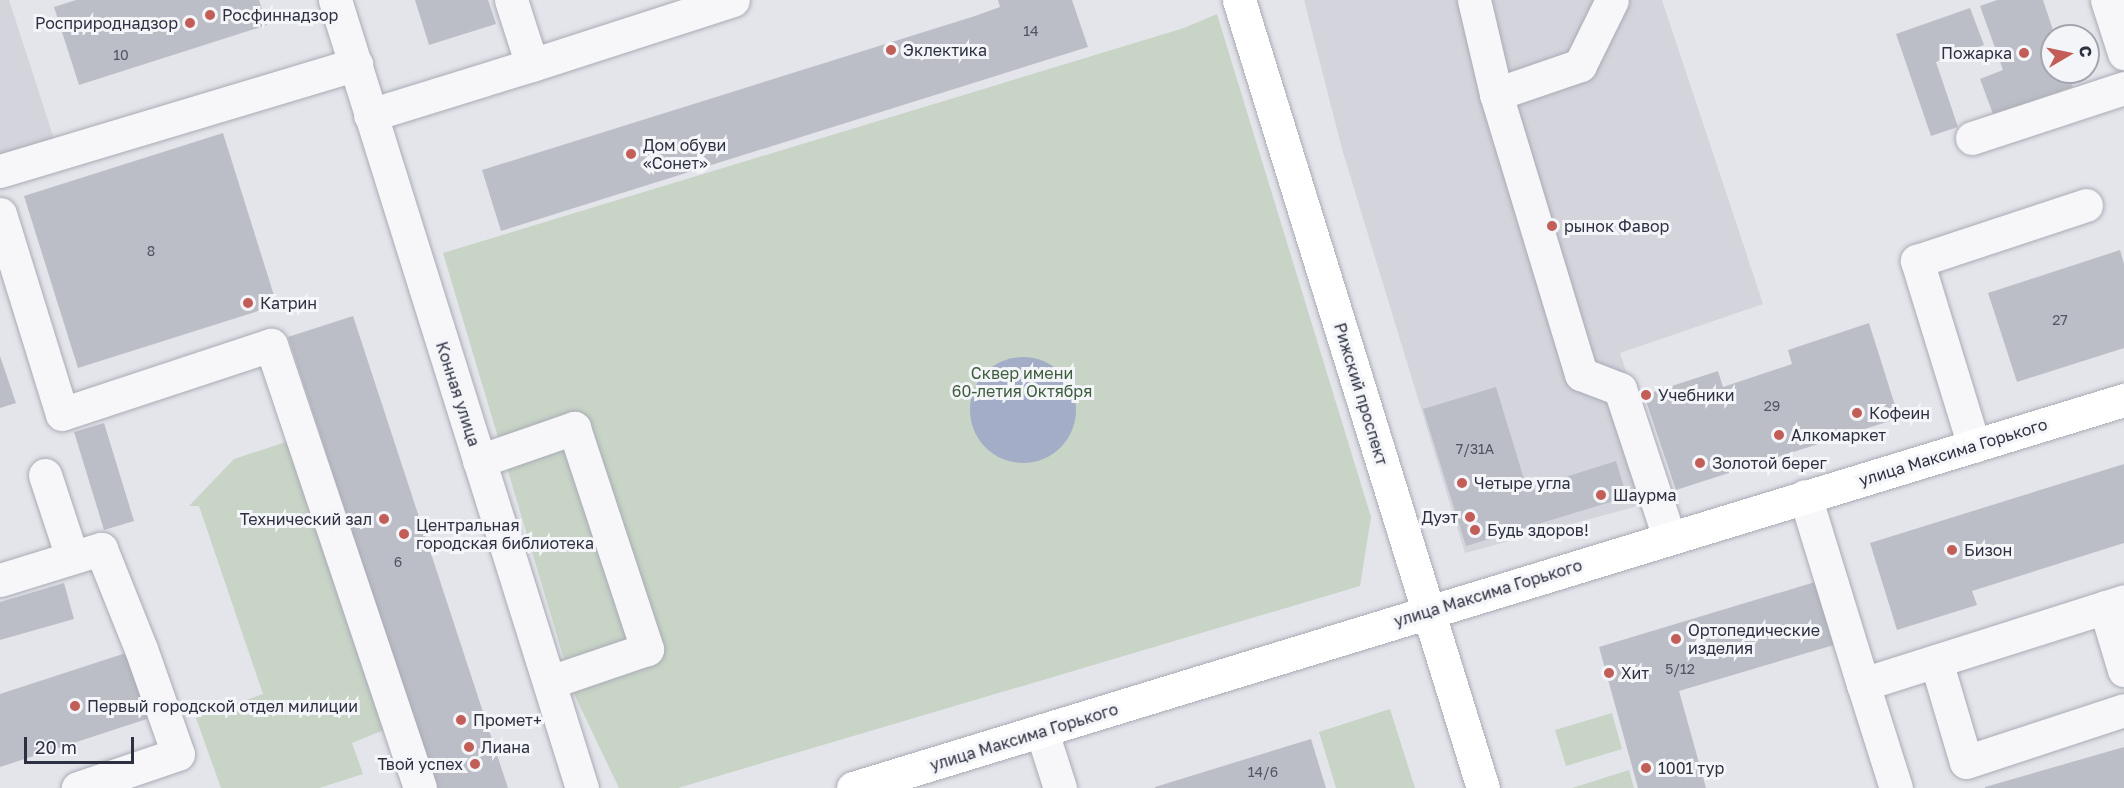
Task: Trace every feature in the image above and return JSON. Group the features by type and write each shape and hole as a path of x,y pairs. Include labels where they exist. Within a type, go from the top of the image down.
{"main road":[{"name":"Рижский проспект","path":"1239,0 1483,788"},
{"name":"улица Максима Горького","path":"853,788 2124,400"}],"street":[{"name":"Конная улица","path":"335,0 582,788"},
{"path":"511,0 532,64"},
{"path":"370,115 733,0"},
{"path":"1474,0 1496,94 1581,374 1620,388 1670,537"},
{"path":"1496,94 1580,65 1612,0"},
{"path":"2107,0 2124,52"},
{"path":"0,171 356,64"},
{"path":"1972,138 2124,88"},
{"path":"1974,446 1917,261 2086,205"},
{"path":"0,214 62,414 271,345 420,788"},
{"path":"479,461 574,428 647,649 550,682"},
{"path":"45,475 72,557"},
{"path":"1805,496 1892,787"},
{"path":"0,580 101,549 145,660 178,754 149,776 78,788"},
{"path":"1863,684 2114,604 2124,670"},
{"path":"1936,661 1966,762 2124,710"},
{"path":"1042,732 1060,788"}],"shaded area":[{"path":"0,0 9,0 55,142 0,159"},
{"name":"рынок Фавор","path":"1304,0 1662,0 1763,304 1620,353 1667,498 1465,553 1342,149"}],"green space":[{"name":"Сквер имени 60-летия Октября","path":"1217,14 1371,517 1360,586 678,788 619,788 575,696 443,253 1184,28"},
{"path":"292,440 391,727 352,743 363,774 319,788 221,788 196,718 263,694 199,506 189,506 234,459"},
{"path":"1390,709 1415,788 1336,788 1319,732"},
{"path":"1612,713 1622,749 1566,766 1555,730"},
{"path":"1629,770 1634,788 1572,788"}],"water":[{"path":"1023,357 1043,361 1061,372 1072,390 1076,410 1072,430 1061,448 1043,459 1023,463 1003,459 985,448 974,430 970,410 974,390 985,372 1003,361"}],"building":[{"path":"76,0 259,0 267,25 79,85 54,7"},
{"path":"415,0 488,0 496,24 429,45"},
{"path":"998,0 1072,0 1088,47 501,231 482,170 975,16 1000,7"},
{"name":"Пожарка","path":"1997,0 2043,0 2051,24 2040,24 2040,84 2072,84 2073,87 1993,114 1980,79 2003,70 1980,6"},
{"path":"1970,8 1984,45 1936,62 1958,127 1931,136 1896,34"},
{"path":"223,133 277,305 78,368 24,196"},
{"path":"2120,250 2124,264 2124,348 2017,382 1988,293"},
{"path":"353,316 508,788 436,788 288,337"},
{"path":"1869,323 1899,418 1676,490 1644,395 1718,371 1723,387 1792,364 1788,350"},
{"path":"0,356 16,403 0,408"},
{"path":"1496,387 1527,489 1616,461 1627,497 1466,546 1423,409"},
{"path":"104,423 134,521 104,530 74,432"},
{"path":"2124,464 2124,543 1972,591 1977,605 1897,630 1870,543"},
{"path":"1815,582 1834,645 1679,691 1706,788 1638,788 1599,647"},
{"path":"64,583 74,619 0,640 0,602"},
{"name":"Первый городской отдел милиции","path":"132,651 153,717 0,767 0,694"},
{"path":"1311,739 1326,788 1155,788 1155,787"},
{"path":"2124,747 2124,788 1985,788 1985,787"}],"place":[{"name":"Росфиннадзор","path":"210,15"},
{"name":"Росприроднадзор","path":"190,23"},
{"name":"Эклектика","path":"891,50"},
{"name":"Пожарка","path":"2024,53"},
{"name":"Дом обуви «Сонет»","path":"631,154"},
{"name":"рынок Фавор","path":"1552,226"},
{"name":"Катрин","path":"248,303"},
{"name":"Учебники","path":"1646,395"},
{"name":"Кофеин","path":"1857,413"},
{"name":"Алкомаркет","path":"1779,435"},
{"name":"Золотой берег","path":"1700,463"},
{"name":"Четыре угла","path":"1462,483"},
{"name":"Шаурма","path":"1601,495"},
{"name":"Дуэт","path":"1470,517"},
{"name":"Технический зал","path":"384,519"},
{"name":"Будь здоров!","path":"1475,530"},
{"name":"Центральная городская библиотека","path":"404,534"},
{"name":"Бизон","path":"1952,550"},
{"name":"Ортопедические изделия","path":"1676,639"},
{"name":"Хит","path":"1609,673"},
{"name":"Первый городской отдел милиции","path":"75,706"},
{"name":"Промет+","path":"461,720"},
{"name":"Лиана","path":"469,747"},
{"name":"Твой успех","path":"475,764"},
{"name":"1001 тур","path":"1646,768"}]}
